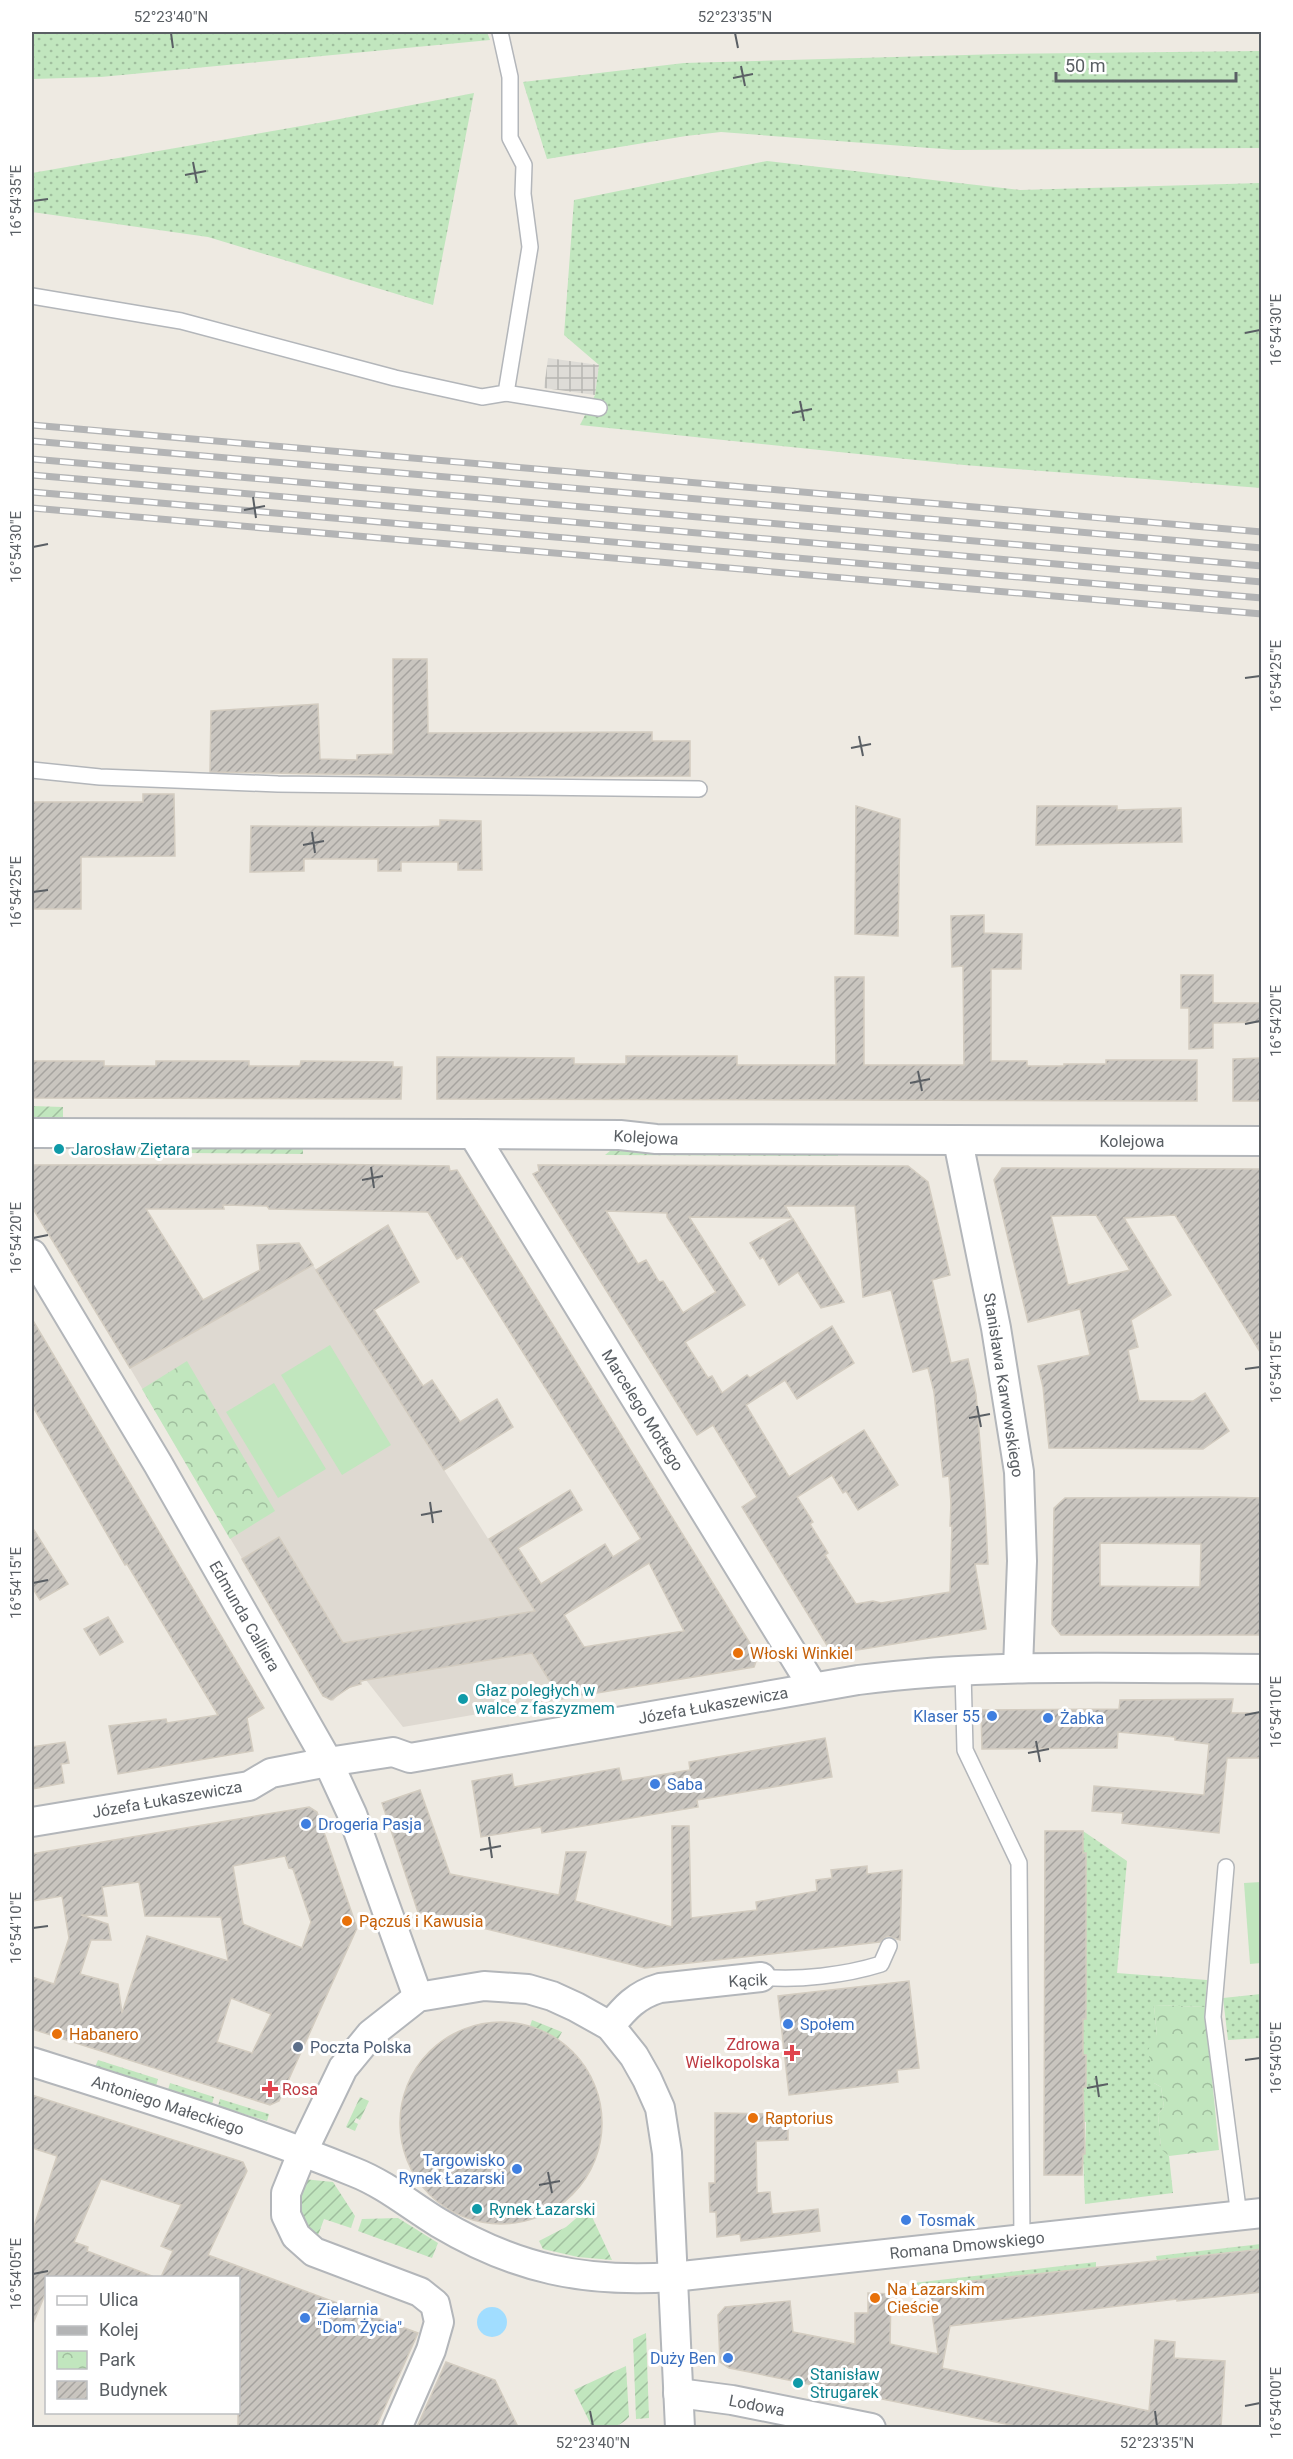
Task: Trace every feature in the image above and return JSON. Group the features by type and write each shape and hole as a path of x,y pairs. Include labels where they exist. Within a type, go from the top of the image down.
{"street":[{"name":"Kolejowa","path":"32,1133 620,1135 656,1139 958,1141 1262,1141"},
{"name":"Marcelego Mottego","path":"473,1134 813,1687"},
{"name":"Stanisława Karwowskiego","path":"958,1141 996,1328 1019,1472 1022,1561 1018,1668"},
{"name":"Edmunda Calliera","path":"32,1254 158,1464 328,1762 352,1814 418,1997"},
{"name":"Józefa Łukaszewicza","path":"32,1822 249,1786 271,1773 328,1762 393,1752 410,1758 813,1687 919,1672 1018,1668 1262,1669"},
{"name":"Kącik","path":"610,2026 626,2006 645,1992 660,1988 761,1977"},
{"path":"397,2427 431,2350 440,2322 435,2304 420,2292 314,2252 296,2236 286,2215 286,2193 332,2089 352,2054 378,2028 418,1997 484,1986 528,1989 552,1996 610,2026 634,2056 648,2079 660,2108 667,2153 680,2427"},
{"name":"Antoniego Małeckiego","path":"32,2062 268,2137 303,2151"},
{"path":"303,2151 362,2175 486,2249 543,2269 582,2276 621,2279 674,2277"},
{"name":"Romana Dmowskiego","path":"674,2277 1250,2214"},
{"name":"Lodowa","path":"678,2393 732,2400 871,2427"}],"lane":[{"path":"500,32 510,77 510,138 524,165 523,194 530,248 506,393"},
{"path":"32,296 181,321 395,378 482,397 506,393 599,408"},
{"path":"32,770 100,777 278,784 699,789"},
{"path":"963,1671 965,1750 1019,1863 1022,2239"},
{"path":"1226,1867 1214,2017 1250,2214"},
{"name":"Kącik","path":"761,1977 777,1979 861,1970 880,1964 889,1946"}],"shaded area":[{"path":"548,358 599,365 595,395 544,388"},
{"path":"313,1265 588,1695 403,1727 366,1680 340,1693 333,1701 323,1696 130,1368"}],"green space":[{"path":"32,32 487,32 490,40 101,77 32,79"},
{"path":"1261,51 1261,148 956,150 721,132 547,159 523,82 684,63 1001,54"},
{"path":"474,93 433,305 208,237 32,212 32,173 324,122"},
{"path":"767,161 1020,190 1261,183 1261,488 964,465 580,425 595,395 599,365 564,335 574,200"},
{"path":"32,1106 63,1107 63,1120 32,1124"},
{"path":"117,1145 164,1145 168,1149 168,1154 108,1153"},
{"path":"189,1145 299,1145 303,1149 303,1154 185,1153"},
{"path":"616,1146 833,1150 838,1156 605,1155"},
{"path":"330,1345 391,1445 342,1475 281,1375"},
{"path":"187,1361 275,1511 230,1539 142,1389"},
{"path":"274,1383 326,1469 278,1498 226,1412"},
{"path":"1083,1831 1127,1861 1117,1973 1207,1980 1205,2007 1154,2005 1157,2036 1154,2083 1161,2087 1164,2107 1158,2114 1161,2148 1169,2156 1173,2193 1085,2204 1083,2154 1085,2153 1086,2122 1083,2122 1083,2019 1086,2019 1086,1920 1083,1919 1086,1853 1083,1853"},
{"path":"1261,1882 1261,1963 1250,1964 1244,1883"},
{"path":"1261,1994 1261,2038 1228,2040 1223,1998"},
{"path":"1154,2005 1205,2007 1219,2150 1169,2156 1161,2149 1158,2114 1164,2107 1161,2087 1154,2083 1148,2050 1157,2036"},
{"path":"532,2020 562,2032 557,2041 529,2029"},
{"path":"98,2060 158,2079 156,2086 95,2067"},
{"path":"170,2083 214,2097 212,2104 168,2090"},
{"path":"360,2097 369,2101 360,2120 356,2118 354,2122 358,2124 355,2131 346,2127"},
{"path":"220,2099 269,2114 267,2121 218,2106"},
{"path":"303,2179 333,2182 355,2216 351,2228 324,2219 316,2241 302,2229 297,2194"},
{"path":"588,2208 612,2260 578,2257 543,2249 539,2241 566,2227"},
{"path":"398,2218 438,2243 432,2258 358,2231 362,2219"},
{"path":"1261,2244 1261,2249 1157,2260 1156,2256"},
{"path":"1096,2262 1096,2267 928,2286 914,2286 913,2283"},
{"path":"646,2333 649,2418 636,2419 633,2339"},
{"path":"626,2366 629,2417 616,2426 592,2427 574,2390"}],"water":[{"path":"492,2307 498,2308 506,2316 506,2328 498,2336 492,2337 486,2336 478,2328 477,2322 478,2316 486,2308"}],"building":[{"path":"393,659 427,659 428,733 652,732 652,741 690,741 690,776 497,777 210,772 211,711 318,704 320,759 357,760 357,755 393,754"},
{"path":"143,794 174,794 175,856 81,857 81,909 32,909 32,802 143,802"},
{"path":"856,806 900,819 898,936 855,934"},
{"path":"1037,806 1117,806 1117,810 1181,808 1182,842 1036,845"},
{"path":"440,820 481,821 482,870 458,870 458,862 401,862 401,871 378,871 378,859 304,859 304,871 250,872 251,826 420,827 440,826"},
{"path":"984,915 984,933 1022,934 1021,969 991,969 991,1061 1027,1061 1027,1066 1064,1066 1064,1064 1106,1064 1106,1060 1197,1060 1197,1101 437,1099 437,1057 574,1058 574,1064 626,1064 626,1056 737,1056 737,1065 836,1065 835,977 864,977 864,1065 964,1065 963,966 952,967 951,916"},
{"path":"1181,975 1213,975 1213,1003 1262,1003 1262,1022 1213,1023 1213,1048 1189,1049 1189,1008 1181,1008"},
{"path":"1262,1058 1262,1101 1233,1101 1233,1059"},
{"path":"32,1061 104,1061 104,1066 156,1066 156,1061 249,1061 249,1066 300,1066 301,1061 393,1062 393,1067 402,1067 401,1099 32,1098"},
{"path":"316,1164 449,1166 450,1171 457,1170 758,1656 754,1667 561,1699 532,1653 360,1681 361,1684 350,1687 331,1700 323,1696 242,1559 279,1537 343,1643 535,1611 489,1539 570,1490 582,1510 518,1548 541,1584 605,1544 613,1557 641,1539 462,1256 457,1259 428,1212 269,1209 267,1206 223,1205 224,1209 146,1209 203,1300 260,1270 257,1245 299,1243 313,1265 130,1368 32,1207 32,1165","holes":["649,1563 684,1631 584,1647 564,1615"]},
{"path":"538,1165 908,1166 928,1182 950,1275 932,1280 951,1363 968,1359 976,1394 988,1564 975,1564 986,1629 839,1653 828,1647 742,1507 757,1497 713,1425 697,1435 533,1174 539,1171","holes":["785,1206 855,1206 863,1297 891,1290 913,1372 928,1368 934,1392 943,1477 949,1476 950,1526 952,1526 950,1592 881,1603 873,1601 856,1604 825,1555 828,1553 810,1524 813,1522 797,1497 832,1475 843,1493 846,1491 858,1510 898,1485 864,1430 789,1477 746,1405 785,1380 797,1399 854,1363 832,1326 750,1378 747,1375 722,1393 712,1376 708,1378 685,1342 745,1305 689,1217 792,1218","606,1211 667,1213 667,1217 716,1292 683,1313 663,1281 659,1282 646,1260 638,1264"]},
{"path":"1002,1168 1262,1169 1262,1355 1175,1215 1124,1218 1171,1295 1131,1320 1138,1347 1128,1350 1139,1401 1193,1401 1205,1393 1229,1431 1203,1449 1049,1448 1043,1387 1038,1366 1090,1355 1080,1309 1028,1322 994,1180","holes":["1096,1215 1130,1270 1068,1285 1051,1216"]},
{"path":"793,1219 844,1302 821,1308 798,1272 779,1285 763,1257 760,1259 750,1243"},
{"path":"388,1225 419,1282 374,1310 423,1386 432,1380 460,1422 497,1399 513,1427 444,1470 316,1270"},
{"path":"32,1319 264,1708 247,1718 253,1751 118,1774 109,1726 166,1719 167,1723 218,1715 127,1564 125,1565 32,1405"},
{"path":"1065,1498 1262,1498 1260,1588 1262,1588 1262,1635 1061,1635 1052,1624 1054,1508","holes":["1100,1543 1201,1544 1200,1587 1100,1586"]},
{"path":"32,1527 68,1584 40,1600 32,1587"},
{"path":"108,1617 123,1642 100,1655 84,1629"},
{"path":"1233,1699 1231,1713 1262,1713 1262,1758 1227,1758 1219,1833 1122,1823 1123,1813 1092,1811 1094,1786 1204,1795 1209,1744 1175,1740 1175,1737 1118,1732 1117,1748 982,1749 981,1710 1119,1709 1120,1700"},
{"path":"825,1738 832,1777 697,1800 698,1807 542,1833 541,1827 481,1837 472,1781 512,1774 514,1787 619,1768 622,1781 690,1770 689,1762"},
{"path":"65,1742 69,1763 61,1764 64,1783 32,1789 32,1747"},
{"path":"420,1790 450,1874 559,1895 566,1852 586,1852 575,1901 672,1927 672,1826 689,1826 691,1918 757,1910 756,1902 817,1891 816,1880 832,1878 831,1870 867,1866 867,1874 902,1870 900,1940 887,1936 880,1942 645,1968 418,1912 382,1803"},
{"path":"309,1807 317,1812 357,1928 279,2101 270,2105 32,2029 32,1977 54,1984 69,1938 62,1896 32,1901 32,1854","holes":["285,1856 289,1868 293,1869 311,1922 302,1948 243,1924 233,1866","139,1882 145,1916 221,1917 228,1961 147,1936 122,2013 118,1984 80,1974 91,1940 111,1940 108,1924 81,1915 107,1916 102,1887","231,1998 271,2014 252,2053 217,2042"]},
{"path":"1045,1831 1083,1831 1083,1853 1086,1853 1086,2019 1083,2019 1083,2055 1086,2055 1086,2087 1083,2087 1085,2154 1083,2154 1082,2175 1044,2175"},
{"path":"909,1981 919,2068 897,2070 898,2082 789,2095 778,1996"},
{"path":"491,2022 511,2022 530,2026 549,2034 579,2059 590,2075 598,2094 602,2123 598,2152 590,2171 565,2201 549,2212 530,2220 511,2224 491,2224 472,2220 453,2212 423,2187 412,2171 404,2152 400,2133 400,2113 404,2094 412,2075 437,2045 453,2034 472,2026"},
{"path":"32,2095 243,2162 247,2171 208,2255 418,2333 376,2427 238,2427 238,2414 240,2414 240,2276 161,2276 173,2251 161,2246 181,2205 101,2179 74,2242 88,2247 87,2251 152,2276 45,2276 45,2294 32,2326 32,2232 57,2156 32,2148"},
{"path":"715,2113 788,2114 788,2140 756,2141 757,2193 770,2192 772,2214 818,2209 820,2231 741,2241 740,2234 717,2237 716,2212 710,2212 709,2183 715,2183"},
{"path":"1262,2249 1262,2292 1177,2301 1177,2299 950,2326 942,2368 1149,2411 1155,2340 1175,2342 1174,2358 1225,2361 1221,2427 1021,2427 729,2368 720,2362 718,2315 725,2307 790,2301 793,2332 855,2344 855,2313 868,2313 868,2293 891,2294 890,2344 938,2354 928,2286"},
{"path":"446,2362 495,2380 518,2427 417,2427"}],"railway":[{"path":"32,425 1262,532"},
{"path":"32,441 1262,548"},
{"path":"32,459 1262,566"},
{"path":"32,475 1262,582"},
{"path":"32,492 1262,598"},
{"path":"32,508 1262,614"}],"place":[{"name":"Jarosław Ziętara","path":"59,1149"},
{"name":"Włoski Winkiel","path":"738,1653"},
{"name":"Głaz poległych w walce z faszyzmem","path":"463,1699"},
{"name":"Klaser 55","path":"992,1716"},
{"name":"Żabka","path":"1048,1718"},
{"name":"Saba","path":"655,1784"},
{"name":"Drogeria Pasja","path":"306,1824"},
{"name":"Pączuś i Kawusia","path":"347,1921"},
{"name":"Społem","path":"788,2024"},
{"name":"Habanero","path":"57,2034"},
{"name":"Poczta Polska","path":"298,2047"},
{"name":"Zdrowa Wielkopolska","path":"792,2053"},
{"name":"Rosa","path":"270,2089"},
{"name":"Raptorius","path":"753,2118"},
{"name":"Targowisko Rynek Łazarski","path":"517,2169"},
{"name":"Rynek Łazarski","path":"477,2209"},
{"name":"Tosmak","path":"906,2220"},
{"name":"Na Łazarskim Cieście","path":"875,2298"},
{"name":"Zielarnia \"Dom Życia\"","path":"305,2318"},
{"name":"Duży Ben","path":"728,2358"},
{"name":"Stanisław Strugarek","path":"798,2383"}]}
